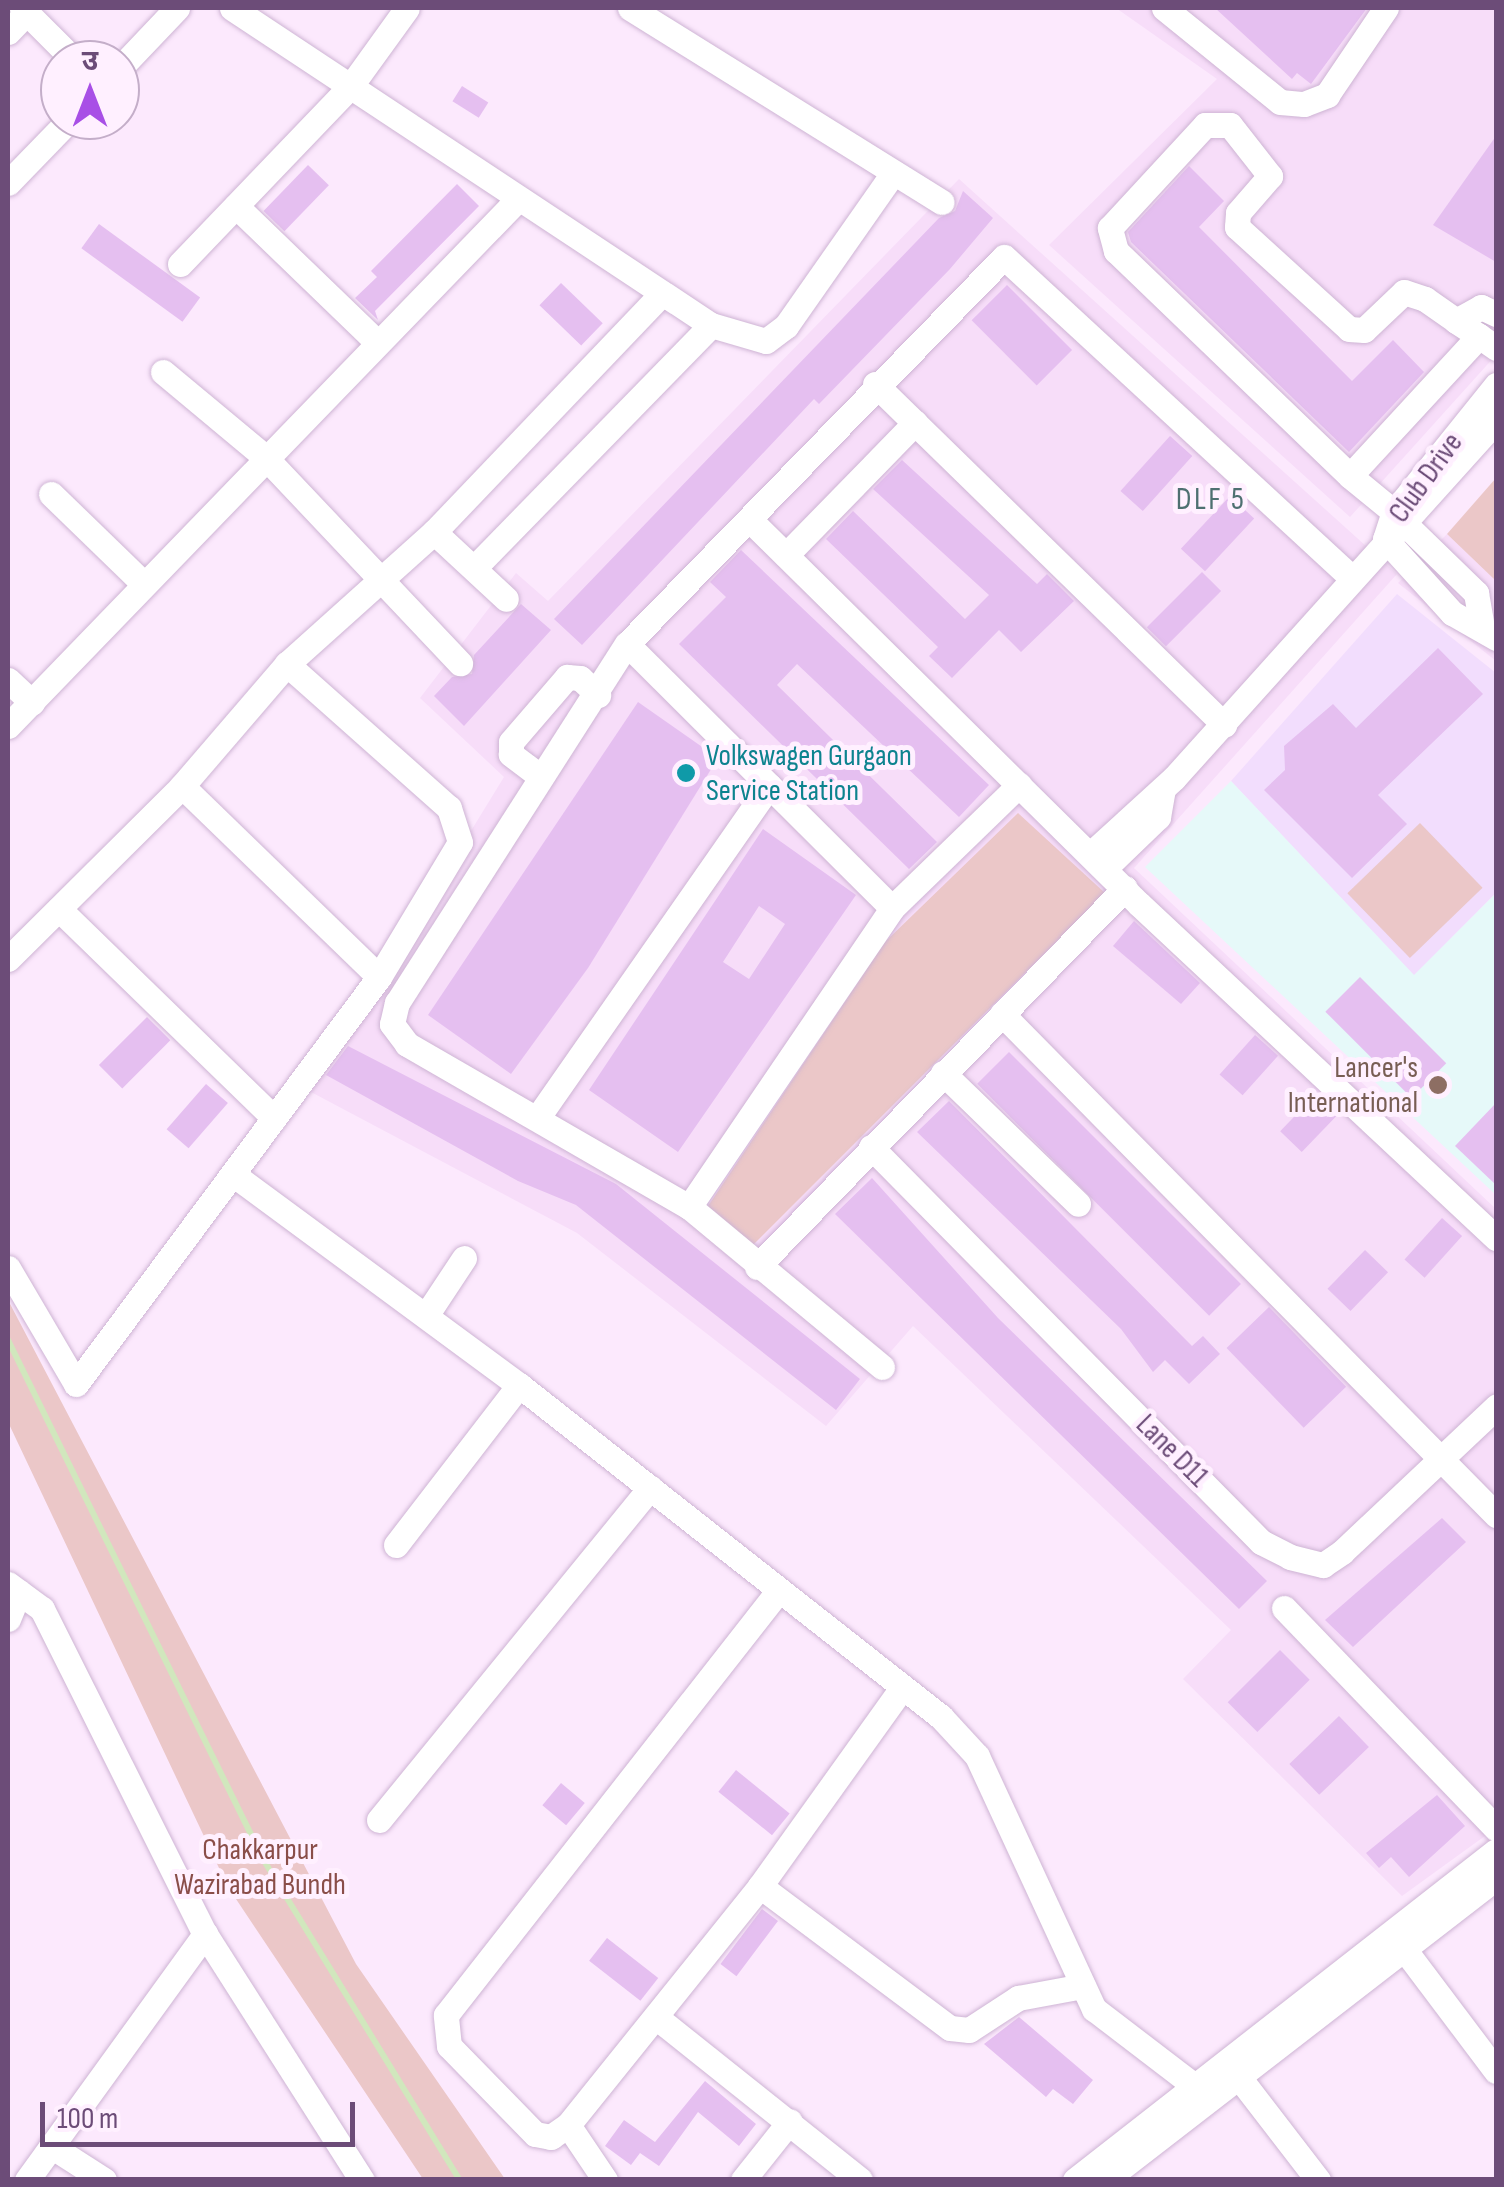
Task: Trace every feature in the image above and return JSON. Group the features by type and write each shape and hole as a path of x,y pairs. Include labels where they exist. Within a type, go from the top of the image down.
{"street":[{"path":"140,47 177,8"},
{"path":"232,8 711,324 766,340 786,326 893,173"},
{"path":"180,264 350,87 407,8"},
{"path":"630,8 942,202"},
{"path":"1164,8 1280,102 1304,104 1326,95 1386,8"},
{"path":"8,32 25,10 54,40"},
{"path":"1350,476 1488,342 1404,292 1364,330 1349,330 1237,227 1238,213 1270,176 1230,125 1214,121 1110,228 1116,251 1350,476 1395,525 1476,593 1492,634"},
{"path":"8,183 50,140"},
{"path":"8,726 518,199"},
{"path":"236,206 378,343"},
{"path":"882,1367 689,1207 538,1116 407,1044 392,1024 397,1003 598,695 626,644 750,520 875,384 1004,257 1352,578"},
{"path":"8,959 182,786 287,664 434,532 662,293"},
{"path":"1456,321 1481,307 1496,314"},
{"path":"474,568 711,324"},
{"path":"163,372 266,456 460,663"},
{"path":"875,384 1224,725"},
{"name":"Club Drive","path":"1395,525 1496,385"},
{"name":"Club Drive","path":"1395,525 1496,420"},
{"path":"786,555 915,423"},
{"path":"50,494 144,584"},
{"path":"750,520 1019,785 1100,858 1125,888 1496,1238"},
{"path":"1100,858 1138,804 1163,790 1224,725 1395,525"},
{"path":"434,532 506,599"},
{"path":"626,644 892,908"},
{"path":"8,1268 76,1384 379,977 460,842 457,822 287,664"},
{"path":"541,777 512,754 512,742 567,677 580,678 598,695"},
{"path":"8,680 32,702"},
{"path":"689,1207 892,908 1019,785"},
{"path":"182,786 379,977"},
{"path":"538,1116 770,786"},
{"path":"757,1267 1125,888"},
{"path":"60,909 274,1118"},
{"path":"1002,1014 1496,1516"},
{"path":"943,1074 1078,1204"},
{"name":"Lane D11","path":"871,1146 1261,1542 1322,1564 1437,1456 1496,1407"},
{"path":"234,1175 520,1385 902,1688 977,1756 1084,1986 1115,2031 1196,2087"},
{"path":"427,1314 464,1258"},
{"path":"396,1545 520,1385"},
{"path":"379,1820 650,1488"},
{"path":"8,1619 13,1588 42,1609 206,1934 362,2180"},
{"path":"779,1590 446,2014 449,2046 535,2134 551,2138 568,2124 760,1886 902,1688"},
{"path":"1284,1608 1496,1828"},
{"path":"1075,2180 1108,2173 1398,1941 1496,1851"},
{"path":"1398,1941 1496,1878"},
{"path":"760,1886 950,2028 969,2030 1018,1998 1084,1986"},
{"path":"27,2180 206,1934"},
{"path":"1398,1941 1496,2071"},
{"path":"656,2017 860,2180"},
{"path":"1108,2173 1196,2087 1233,2070"},
{"path":"1233,2070 1318,2180"},
{"path":"742,2180 790,2121"},
{"path":"568,2124 605,2180"},
{"path":"52,2146 104,2180"}],"shaded area":[{"path":"1116,8 1496,8 1496,355 1350,517 1049,245 1217,79"},
{"path":"959,179 1397,574 1134,868 1496,1209 1496,1828 1402,1896 1183,1679 1231,1630 913,1326 826,1426 577,1233 311,1092 504,777 420,698 516,573 548,601"},
{"path":"1447,534 1496,581 1496,661 1398,583"},
{"path":"1397,594 1496,673 1496,893 1414,976 1231,781"},
{"name":"Lancer's International","path":"1231,781 1414,975 1496,893 1496,1195 1145,867"}],"green space":[{"path":"1496,478 1496,581 1447,534"},
{"path":"1018,813 1105,893 753,1245 708,1206 885,942"},
{"path":"1420,823 1483,888 1410,958 1347,893"},
{"name":"Chakkarpur Wazirabad Bundh","path":"8,1300 356,1964 505,2179 423,2179 228,1887 8,1422"}],"building":[{"path":"1215,8 1367,8 1311,84 1297,73 1292,79"},
{"path":"462,86 488,102 479,118 452,101"},
{"path":"1496,136 1496,262 1433,225"},
{"path":"308,165 329,185 284,231 264,211"},
{"path":"1189,166 1224,201 1199,227 1352,381 1393,340 1424,372 1349,452 1131,242 1128,232"},
{"path":"457,184 479,206 375,311 378,320 355,298 377,277 371,271"},
{"path":"963,191 993,218 950,269 819,404 814,399 582,645 554,619 939,218 955,211"},
{"path":"99,224 200,297 182,322 81,248"},
{"path":"561,283 603,323 581,346 539,305"},
{"path":"1007,285 1072,350 1037,385 972,320"},
{"path":"1170,436 1192,456 1143,511 1120,491"},
{"path":"902,460 1037,584 1047,574 1074,601 1021,652 999,630 952,678 929,656 938,647 826,539 853,511 965,619 989,595 873,489"},
{"path":"1230,496 1254,519 1205,571 1181,549"},
{"path":"741,550 989,785 959,817 797,664 777,685 937,842 909,869 679,644 726,597 710,582"},
{"path":"1202,572 1221,591 1166,646 1147,627"},
{"path":"521,604 551,630 464,726 434,696 452,677 472,674 474,655"},
{"path":"1438,648 1483,694 1378,795 1407,824 1352,878 1264,790 1285,770 1284,746 1333,704 1356,728"},
{"path":"638,702 718,758 588,968 511,1074 428,1015"},
{"path":"763,829 856,895 678,1152 589,1090","holes":["759,906 785,924 749,979 723,962"]},
{"path":"1134,921 1200,983 1181,1004 1113,946"},
{"path":"1360,977 1446,1063 1412,1098 1325,1012"},
{"path":"147,1017 170,1040 122,1088 99,1065"},
{"path":"1255,1035 1278,1056 1243,1095 1220,1074"},
{"path":"348,1046 616,1184 860,1379 836,1410 576,1205 518,1181 326,1075"},
{"path":"1009,1052 1241,1284 1209,1316 977,1084"},
{"path":"206,1084 228,1103 189,1148 167,1129"},
{"path":"1317,1093 1339,1114 1302,1152 1280,1131"},
{"path":"949,1101 1192,1346 1203,1336 1220,1354 1189,1384 1165,1360 1153,1372 1121,1329 917,1132"},
{"path":"1496,1103 1496,1185 1455,1146"},
{"path":"872,1178 998,1318 1267,1581 1239,1609 835,1214"},
{"path":"1442,1218 1462,1236 1425,1278 1405,1260"},
{"path":"1365,1250 1388,1272 1351,1311 1327,1289"},
{"path":"1269,1307 1346,1387 1304,1428 1227,1348"},
{"path":"1442,1518 1466,1542 1353,1647 1325,1620"},
{"path":"1280,1650 1310,1680 1257,1732 1228,1702"},
{"path":"1339,1716 1369,1747 1319,1795 1289,1764"},
{"path":"736,1770 790,1813 772,1835 718,1792"},
{"path":"561,1783 585,1803 566,1825 542,1805"},
{"path":"1437,1795 1465,1826 1409,1877 1391,1857 1379,1868 1366,1853"},
{"path":"762,1909 778,1921 736,1976 720,1964"},
{"path":"607,1938 658,1978 640,2001 589,1961"},
{"path":"1019,2017 1093,2080 1073,2104 1053,2089 1046,2097 984,2044"},
{"path":"705,2081 756,2124 739,2146 698,2112 659,2166 640,2153 631,2165 605,2146 624,2120 655,2142"}],"waterway":[{"path":"8,1340 263,1859 460,2180"}],"place":[{"name":"Volkswagen Gurgaon Service Station","path":"686,773"},
{"name":"Lancer's International","path":"1438,1085"}],"district":[{"name":"DLF 5","path":"1211,500"}]}
